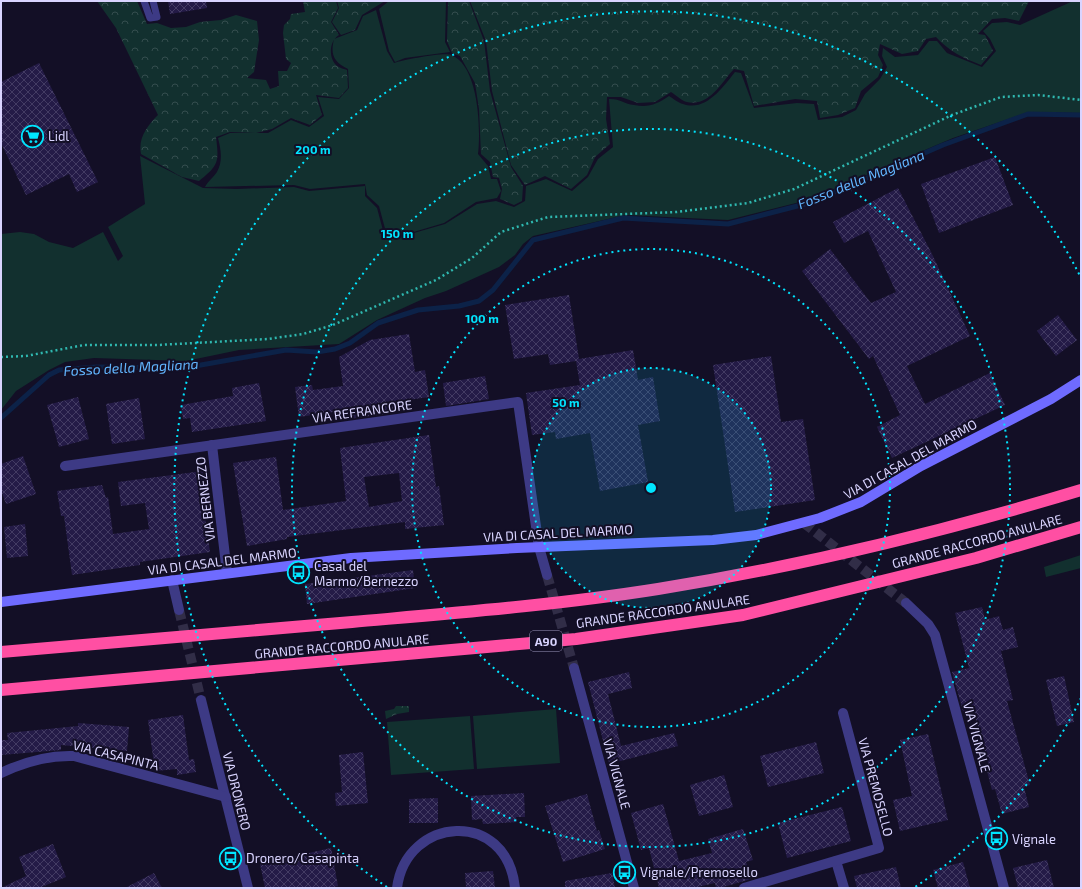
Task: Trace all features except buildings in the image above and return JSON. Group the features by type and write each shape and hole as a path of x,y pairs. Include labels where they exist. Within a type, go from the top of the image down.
{"highway":[{"name":"GRANDE RACCORDO ANULARE","path":"1,652 475,611 580,600 656,589 743,574 886,544 968,523 1081,490"},
{"name":"GRANDE RACCORDO ANULARE","path":"1,690 576,639 743,615 976,558 1081,528"}],"main road":[{"name":"VIA DI CASAL DEL MARMO","path":"1,602 351,558 539,547 719,539 756,535 820,518 874,496 921,466 1051,399 1081,380"}],"street":[{"name":"VIA REFRANCORE","path":"65,466 518,402 539,547"},
{"name":"VIA BERNEZZO","path":"212,445 227,573"},
{"path":"539,547 547,575"},
{"path":"172,580 179,610"},
{"name":"VIA VIGNALE","path":"906,603 928,624 935,636 1004,888"},
{"name":"VIA VIGNALE","path":"574,668 634,888"},
{"name":"VIA DRONERO","path":"201,700 248,888"},
{"name":"VIA PREMOSELLO","path":"744,888 879,848 843,713"},
{"name":"VIA CASAPINTA","path":"1,774 24,762 56,756 74,756 226,797"},
{"path":"397,888 404,864 420,844 440,834 460,831 485,837 500,848 510,863 515,888"},
{"path":"836,861 844,888"}],"lane":[{"path":"144,1 150,18 157,18 153,1"}],"path":[{"path":"1,357 26,356 84,345 158,345 268,339 303,334 333,325 436,280 472,258 502,232 548,217 677,212 748,203 794,189 952,115 1001,97 1038,95 1081,100"}],"green space":[{"path":"97,1 137,1 147,24 157,23 171,28 186,27 200,22 221,20 236,15 257,21 259,40 254,72 247,78 266,80 270,89 279,86 278,71 287,71 291,63 286,59 283,33 284,25 290,19 291,14 305,12 303,1 336,1 338,8 331,22 339,35 333,41 331,54 334,63 337,66 347,70 348,88 339,98 316,95 322,115 310,125 291,118 272,129 256,133 230,132 216,137 217,158 211,171 199,181 182,177 141,154 140,148 144,133 150,123 158,115 116,28"},
{"path":"337,1 385,1 362,15 355,30 341,35 332,22 339,8"},
{"path":"389,1 446,1 445,42 450,52 405,58 395,62 389,51 379,9"},
{"path":"448,1 469,1 484,41 490,91 511,167 523,186 522,201 514,205 500,199 502,189 499,178 493,177 490,162 481,154 479,109 475,83 460,56 452,53 447,41"},
{"path":"470,1 1029,1 1019,21 1005,18 992,19 978,34 985,35 993,51 981,65 957,54 936,37 926,39 918,51 902,54 880,44 878,55 883,65 878,77 861,91 855,108 838,115 820,118 817,101 795,99 754,106 744,71 734,69 715,92 702,101 695,103 687,102 671,92 655,102 638,103 621,97 607,97 606,119 610,144 595,157 587,175 571,189 545,176 525,185 511,165 492,91 486,41"},
{"path":"1073,1 1081,1 1081,113 1029,112 953,138 808,200 728,220 626,215 533,236 523,244 515,255 499,267 377,320 339,344 239,350 186,361 94,358 65,362 49,370 16,391 1,410 1,234 20,232 34,234 49,242 73,248 103,232 118,261 123,256 108,227 145,204 140,156 203,188 237,189 294,187 309,191 365,186 365,196 377,208 385,238 400,237 445,224 477,204 496,201 514,207 525,201 526,186 546,179 572,191 588,177 598,159 613,147 609,99 639,106 649,106 669,96 679,103 691,106 713,97 735,72 741,73 754,108 797,103 814,104 818,120 842,117 856,110 865,94 880,79 887,67 882,56 883,48 895,57 918,55 929,41 937,41 947,53 982,67 996,51 990,39 983,31 992,23 1007,22 1020,25"},
{"path":"376,10 387,51 394,63 447,54 460,61 467,71 473,84 476,99 479,130 478,154 488,166 491,179 497,179 501,191 497,198 476,202 444,223 400,236 387,236 379,206 367,195 365,184 310,189 294,185 205,187 219,168 221,151 218,138 230,133 268,133 291,120 309,127 324,116 318,97 339,99 349,88 348,69 336,61 333,54 334,39 357,30 363,16"},
{"path":"1081,555 1081,568 1046,577 1044,567"},
{"path":"396,706 409,706 409,712 397,714 386,719 385,711 394,709"},
{"path":"556,709 560,763 477,769 473,716"},
{"path":"470,716 474,769 391,775 387,722"}],"waterway":[{"name":"Fosso della Magliana","path":"1,418 49,375 59,370 96,367 184,368 286,350 317,352 335,349 350,343 378,323 418,310 459,306 479,301 493,290 533,240 623,218 728,224 809,203 943,145 1028,114 1081,115"}],"tunnel":[{"path":"804,523 906,603"},
{"path":"547,575 574,668"},
{"path":"179,610 201,700"}],"place":[{"name":"Lidl","path":"32,136"},
{"name":"Casal del Marmo/Bernezzo","path":"299,573"},
{"name":"Vignale","path":"996,839"},
{"name":"Dronero/Casapinta","path":"231,858"},
{"name":"Vignale/Premosello","path":"625,872"}]}
